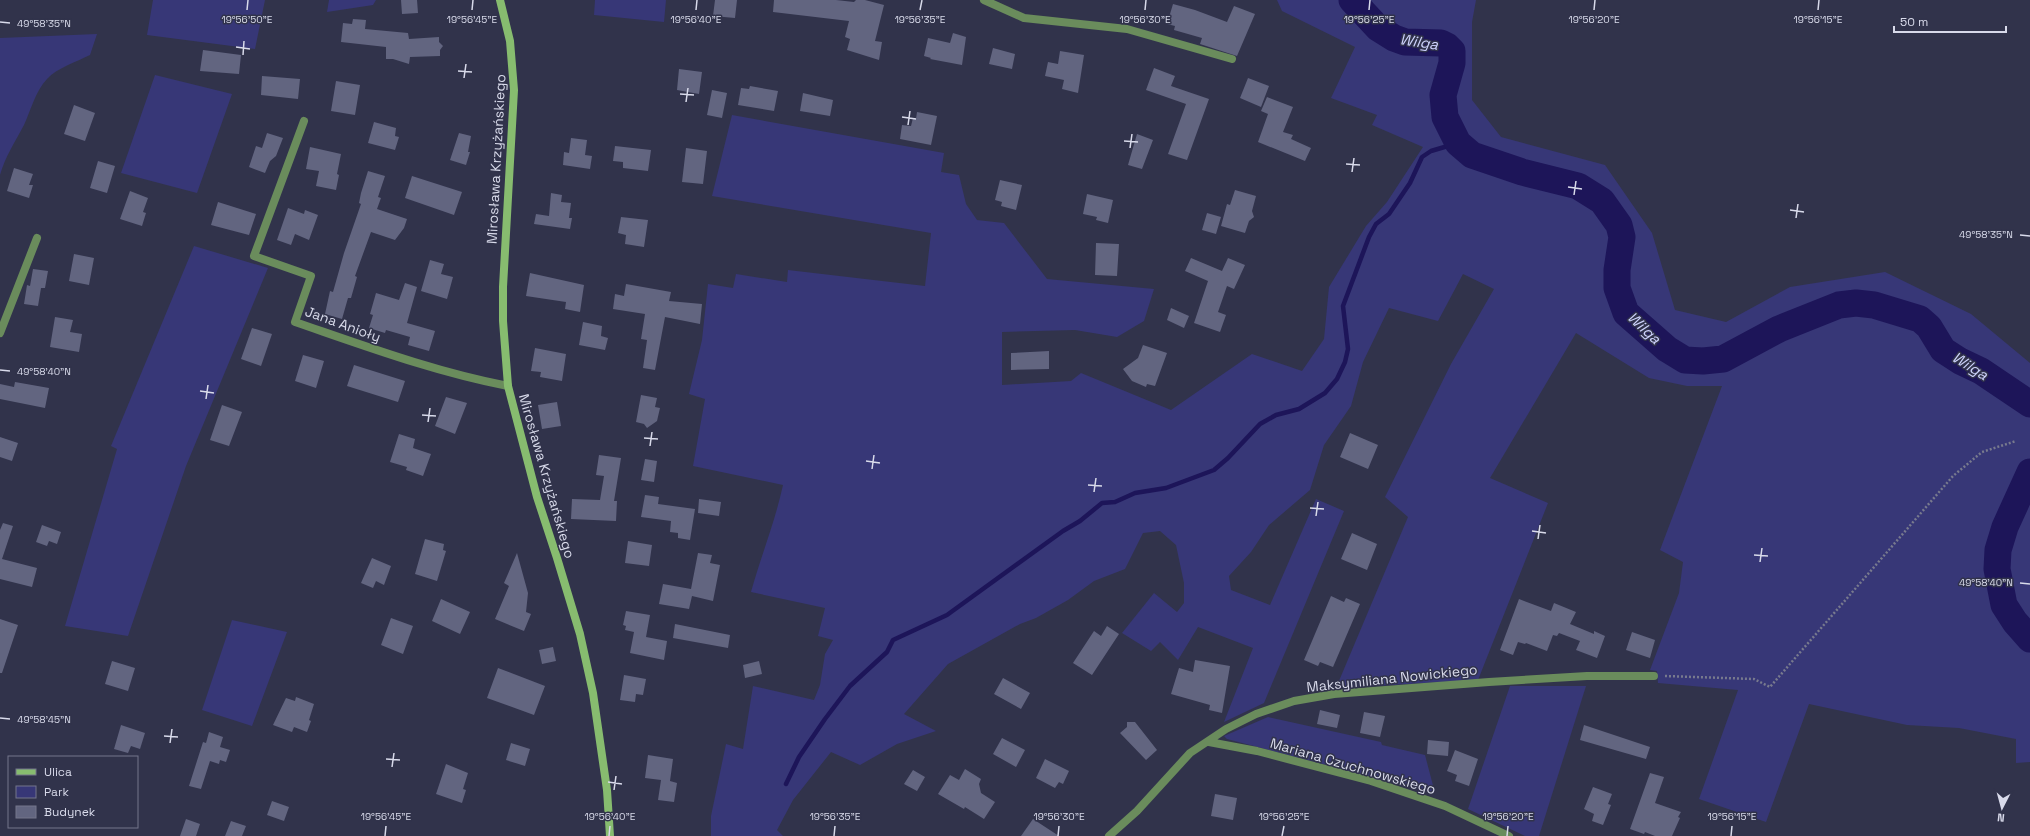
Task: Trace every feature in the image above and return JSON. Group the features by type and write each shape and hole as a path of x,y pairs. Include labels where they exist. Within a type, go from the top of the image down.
{"street":[{"name":"Mirosława Krzyżańskiego","path":"500,0 510,41 514,90 503,288 503,321 508,386 537,497 558,558 580,634 593,693 607,790 610,836"},
{"path":"984,0 1024,18 1127,29 1232,59"},
{"name":"Jana Anioły","path":"304,121 254,256 311,276 295,322 446,372 475,380 508,386"},
{"path":"0,333 37,238"},
{"name":"Maksymiliana Nowickiego","path":"1109,836 1137,811 1190,753 1209,742 1226,729 1256,714 1294,701 1334,694 1552,677 1612,675 1654,676"},
{"name":"Mariana Czuchnowskiego","path":"1209,742 1257,751 1371,781 1445,806 1509,836"}],"path":[{"path":"1654,676 1754,679 1770,687 1953,476 1982,452 2016,441"}],"green space":[{"path":"153,0 265,0 255,49 147,35"},
{"path":"329,0 376,0 373,5 327,12"},
{"path":"595,0 666,0 664,22 594,15"},
{"path":"1277,0 1476,0 1472,22 1472,100 1501,137 1605,165 1652,233 1675,310 1726,322 1790,287 1885,272 1971,314 2030,363 2030,762 2016,763 2016,739 1959,728 1907,725 1809,704 1766,822 1699,799 1738,690 1658,683 1657,671 1650,670 1679,593 1683,562 1660,550 1722,386 1687,386 1649,378 1576,333 1490,478 1548,503 1478,680 1336,688 1408,517 1385,497 1451,364 1494,289 1463,274 1438,321 1389,308 1363,362 1351,406 1324,445 1310,490 1269,525 1251,552 1229,576 1231,590 1270,605 1316,499 1344,511 1264,703 1224,722 1253,648 1198,627 1178,660 1160,642 1151,651 1122,633 1154,593 1177,612 1184,603 1184,583 1176,545 1160,531 1143,533 1125,569 1094,581 1068,600 1036,618 1020,624 948,664 904,714 936,731 897,744 860,765 831,752 793,800 777,830 783,836 711,836 711,816 726,744 743,749 753,686 814,700 820,685 825,654 833,640 818,636 825,608 751,592 783,485 693,466 705,399 689,394 702,340 708,284 733,288 736,274 787,282 788,270 925,286 931,233 712,196 732,115 944,153 941,172 959,175 966,204 977,220 1004,223 1047,279 1154,289 1144,321 1117,337 1075,330 1002,332 1002,385 1071,381 1081,373 1171,410 1252,354 1302,371 1324,339 1329,287 1366,226 1387,202 1423,147 1372,125 1377,115 1331,98 1355,47 1282,11"},
{"path":"97,34 90,55 51,75 43,84 36,95 24,125 7,156 0,175 0,38"},
{"path":"155,75 232,94 197,193 121,173"},
{"path":"194,246 268,268 186,466 128,636 65,626 117,449 111,446"},
{"path":"232,620 287,632 252,726 202,710"},
{"path":"1510,686 1586,686 1539,836 1525,836 1468,809"},
{"path":"1268,717 1381,742 1382,745 1425,755 1435,793 1227,739 1224,736"}],"building":[{"path":"401,0 417,0 418,13 402,14"},
{"path":"715,0 737,0 735,18 713,16"},
{"path":"774,0 836,0 854,2 856,0 865,0 884,5 875,41 882,42 879,60 847,50 850,39 845,37 849,21 773,12"},
{"path":"1173,4 1195,10 1227,22 1234,6 1255,14 1237,56 1200,44 1202,38 1174,30 1175,26 1167,24"},
{"path":"353,19 366,20 365,29 408,33 409,39 439,37 439,42 443,46 440,50 440,56 410,57 409,64 393,59 386,59 386,47 341,42 343,23 352,24"},
{"path":"953,33 966,37 962,65 930,59 931,58 924,56 928,38 950,43"},
{"path":"993,48 1015,54 1012,69 989,64"},
{"path":"203,50 241,55 239,74 200,71"},
{"path":"1060,51 1084,55 1078,93 1062,89 1064,80 1045,76 1048,62 1058,64"},
{"path":"1154,68 1175,76 1171,86 1209,99 1187,160 1168,154 1186,104 1146,90"},
{"path":"679,69 702,72 699,94 677,90"},
{"path":"262,76 300,79 298,99 261,95"},
{"path":"1248,78 1269,86 1261,107 1240,98"},
{"path":"336,81 360,85 355,115 331,111"},
{"path":"750,86 778,91 774,111 738,105 741,88 749,89"},
{"path":"712,90 727,93 722,118 707,115"},
{"path":"803,93 833,100 830,116 800,111"},
{"path":"1267,97 1293,107 1283,132 1293,135 1291,139 1311,148 1305,161 1258,142 1268,114 1261,111"},
{"path":"74,105 95,113 85,141 64,134"},
{"path":"917,112 937,116 931,145 900,139 902,125 911,126 913,118 916,119"},
{"path":"374,122 396,128 395,136 399,137 395,150 368,143"},
{"path":"267,133 283,138 276,156 270,161 265,173 249,167 256,146 262,148"},
{"path":"459,133 471,136 468,152 470,152 466,165 450,160"},
{"path":"1137,134 1153,140 1142,169 1128,165"},
{"path":"571,138 587,140 585,155 592,156 590,169 563,165 564,152 569,153"},
{"path":"615,146 651,150 648,171 623,168 623,162 613,161"},
{"path":"310,147 341,154 337,174 339,175 336,190 316,186 319,171 306,169"},
{"path":"686,148 707,151 703,184 682,182"},
{"path":"98,161 115,166 107,193 90,188"},
{"path":"14,168 33,174 29,185 33,185 29,198 7,191"},
{"path":"368,171 385,176 378,197 381,198 377,209 407,219 404,228 395,240 371,232 355,276 357,277 351,298 348,298 342,319 325,314 330,291 333,292 344,253 361,204 359,203 361,193"},
{"path":"412,176 462,192 454,215 405,198"},
{"path":"1000,180 1022,185 1016,210 1001,206 1002,202 995,200"},
{"path":"1235,190 1256,196 1252,211 1254,217 1249,221 1245,233 1221,226 1227,204 1230,205"},
{"path":"130,191 148,198 143,212 146,213 142,226 120,219"},
{"path":"551,193 562,195 561,202 571,203 569,218 572,218 570,229 534,224 536,214 549,216"},
{"path":"1087,194 1113,200 1108,223 1096,220 1097,217 1083,214"},
{"path":"218,202 256,214 249,235 211,225"},
{"path":"288,208 304,214 305,210 318,215 309,240 295,234 291,245 277,240"},
{"path":"1207,213 1221,217 1216,234 1202,230"},
{"path":"621,217 648,220 644,247 625,244 626,235 618,233"},
{"path":"1096,243 1119,244 1117,276 1095,275"},
{"path":"74,254 94,258 89,285 69,281"},
{"path":"1191,258 1222,271 1228,258 1245,265 1234,289 1227,286 1218,312 1226,315 1220,332 1194,323 1208,281 1185,271"},
{"path":"430,260 444,264 441,274 453,277 447,299 421,291"},
{"path":"33,269 48,271 45,288 41,288 38,306 24,304 27,285 30,286"},
{"path":"530,273 584,285 580,312 565,309 566,302 526,296"},
{"path":"405,283 417,287 407,323 435,331 429,351 408,345 410,337 386,330 385,333 369,328 373,315 370,314 376,293 399,300"},
{"path":"626,284 671,292 669,301 702,304 700,324 665,317 655,370 643,368 647,340 641,339 645,314 613,309 615,294 624,296"},
{"path":"1171,308 1189,316 1184,328 1167,320"},
{"path":"55,317 73,320 70,332 82,334 79,352 50,347"},
{"path":"583,322 602,326 601,336 608,338 605,350 579,345"},
{"path":"252,328 272,334 261,366 241,359"},
{"path":"1143,345 1167,353 1155,386 1147,384 1146,387 1132,381 1123,369 1138,358"},
{"path":"535,348 566,354 562,381 540,377 541,372 531,371"},
{"path":"1049,351 1049,369 1011,370 1011,353"},
{"path":"303,355 324,361 316,388 295,381"},
{"path":"354,365 405,381 398,402 347,386"},
{"path":"15,382 49,388 45,408 0,399 0,384 14,387"},
{"path":"641,395 657,398 655,407 660,408 657,421 647,428 644,424 636,422"},
{"path":"446,397 467,403 455,434 435,426"},
{"path":"557,402 561,426 542,429 538,405"},
{"path":"222,405 242,412 229,446 210,440"},
{"path":"1350,433 1378,445 1368,469 1340,457"},
{"path":"399,434 415,439 413,448 431,454 423,476 406,470 407,467 390,462"},
{"path":"0,437 18,443 12,461 0,457"},
{"path":"599,455 621,458 614,501 617,501 616,521 571,519 572,499 600,500 604,476 596,475"},
{"path":"645,459 657,461 654,482 641,480"},
{"path":"645,495 659,497 658,504 695,509 690,540 678,538 678,533 670,532 671,521 641,517"},
{"path":"699,499 721,502 719,516 698,513"},
{"path":"3,523 13,526 2,559 37,568 32,587 0,579 0,530"},
{"path":"42,525 61,532 57,544 49,541 47,546 36,542"},
{"path":"1352,533 1377,544 1367,570 1341,559"},
{"path":"425,539 444,544 443,550 446,551 437,581 415,574"},
{"path":"628,541 652,545 649,566 625,563"},
{"path":"517,553 528,593 526,612 531,614 524,631 495,619 509,586 504,583"},
{"path":"698,553 712,555 710,563 720,565 713,601 692,596 689,609 659,604 663,584 691,589"},
{"path":"372,558 391,566 384,585 376,581 373,588 361,583"},
{"path":"1331,596 1344,602 1346,598 1360,604 1333,667 1320,662 1318,666 1304,660"},
{"path":"441,599 470,612 460,634 432,621"},
{"path":"1519,599 1551,611 1554,603 1576,612 1570,624 1594,634 1594,631 1605,636 1597,658 1576,650 1580,641 1559,633 1557,636 1553,635 1547,651 1526,643 1518,642 1513,655 1500,650"},
{"path":"626,611 650,615 646,637 667,641 664,660 630,653 634,632 625,630 626,626 623,625"},
{"path":"391,618 413,626 403,654 381,645"},
{"path":"0,619 18,625 2,673 0,673"},
{"path":"675,624 730,635 728,648 673,638"},
{"path":"1107,626 1119,634 1092,675 1073,663 1094,631 1101,636"},
{"path":"1632,632 1655,640 1650,658 1626,650"},
{"path":"553,647 556,661 542,664 539,650"},
{"path":"1195,660 1230,666 1222,713 1209,710 1210,705 1171,694 1179,668 1193,672"},
{"path":"112,661 135,668 128,691 105,684"},
{"path":"759,661 762,674 745,678 743,665"},
{"path":"498,668 545,686 534,715 487,698"},
{"path":"624,675 646,679 643,695 636,694 635,702 620,700"},
{"path":"1003,678 1030,693 1021,709 994,694"},
{"path":"296,697 314,704 309,720 311,721 307,732 294,727 292,732 273,725 286,698 295,701"},
{"path":"1320,710 1340,715 1337,728 1317,724"},
{"path":"1364,712 1385,716 1380,737 1360,733"},
{"path":"1127,722 1135,722 1157,750 1146,760 1120,733 1127,727"},
{"path":"121,725 145,733 140,749 131,746 128,753 114,749"},
{"path":"1584,725 1650,747 1646,759 1580,740"},
{"path":"209,732 223,737 220,747 230,750 226,762 220,760 219,764 210,761 201,789 189,786 203,742 206,743"},
{"path":"1002,738 1025,750 1016,767 993,754"},
{"path":"1428,740 1449,742 1448,756 1427,754"},
{"path":"511,743 530,749 525,766 506,760"},
{"path":"1455,750 1478,759 1469,786 1455,781 1457,775 1447,771"},
{"path":"648,755 673,759 670,781 677,783 674,802 658,800 661,780 645,778"},
{"path":"1045,759 1069,771 1063,784 1059,782 1055,788 1036,778"},
{"path":"446,764 468,773 463,789 466,790 462,803 436,794"},
{"path":"965,769 981,779 979,784 981,793 995,802 984,819 965,807 964,809 938,794 950,775 959,780"},
{"path":"913,770 925,777 917,791 904,784"},
{"path":"1650,773 1664,777 1655,803 1681,812 1672,836 1655,836 1630,829"},
{"path":"1593,787 1612,794 1608,804 1611,805 1603,825 1592,821 1594,814 1584,809"},
{"path":"1215,794 1237,798 1233,820 1211,816"},
{"path":"272,801 289,807 284,821 267,815"},
{"path":"186,819 200,824 196,836 180,836"},
{"path":"1033,819 1059,836 1021,836"},
{"path":"231,821 246,826 242,836 225,836"}],"waterway":[{"name":"Wilga","path":"1352,0 1378,28 1394,38 1405,42 1441,43 1452,51 1452,63 1443,95 1445,117 1458,143 1472,155 1522,172 1578,186 1602,201 1619,225 1622,237 1617,270 1617,288 1626,313 1667,349 1685,360 1703,361 1723,359 1779,329 1839,305 1856,303 1874,305 1920,319 1929,327 1943,350 1960,361 1981,371 2030,404"},
{"path":"786,784 799,757 825,719 850,686 887,652 893,640 947,615 1063,531 1080,521 1102,503 1115,502 1135,493 1166,488 1214,470 1228,458 1260,424 1276,415 1299,409 1325,393 1337,379 1345,362 1348,349 1343,306 1369,237 1376,224 1389,214 1410,183 1422,157 1431,151 1458,143"},
{"name":"Wilga","path":"2030,472 2005,527 1998,550 1997,569 2004,605 2015,622 2030,639"}]}
